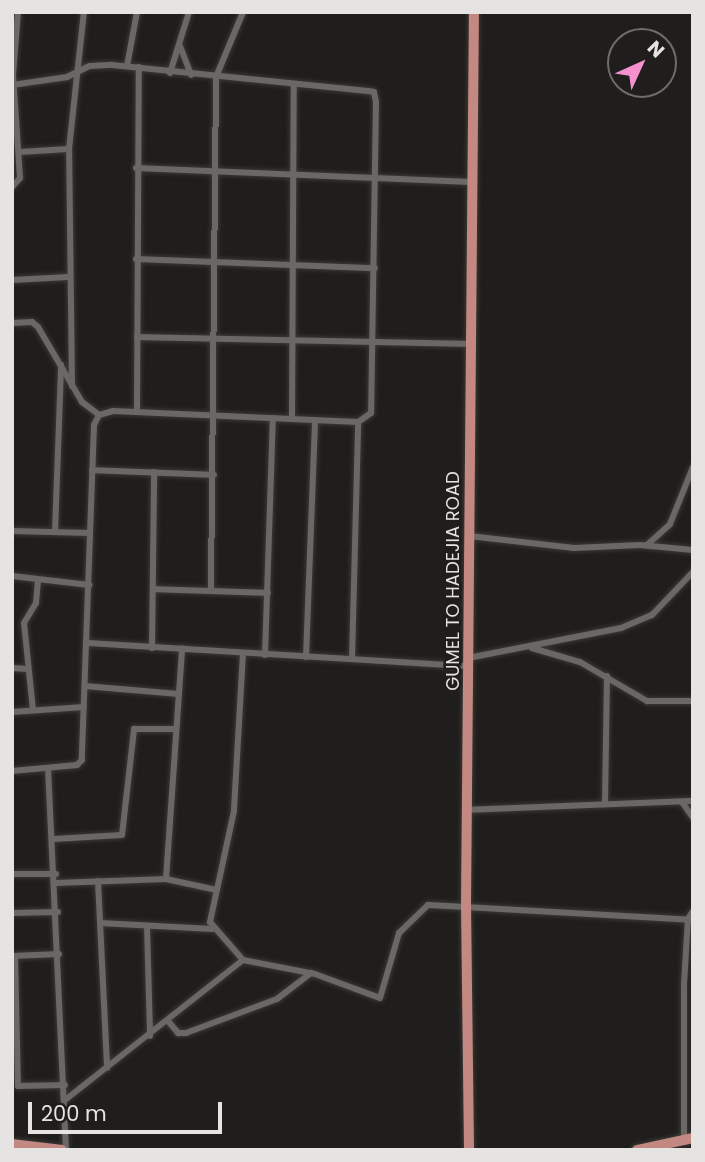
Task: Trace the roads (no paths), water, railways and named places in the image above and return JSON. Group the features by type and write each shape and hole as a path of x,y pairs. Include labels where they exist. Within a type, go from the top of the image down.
{"main road":[{"name":"GUMEL TO HADEJIA ROAD","path":"469,1150 465,1131 474,12"},
{"path":"461,1150 465,1131"},
{"path":"637,1150 688,1139"},
{"path":"12,1144 64,1150"}],"street":[{"path":"12,187 20,178 13,75 18,12"},
{"path":"72,386 68,277 69,149 84,12"},
{"path":"127,66 137,12"},
{"path":"170,73 189,12"},
{"path":"211,590 215,415 216,78 243,12"},
{"path":"180,46 191,75"},
{"path":"12,323 32,322 38,327 82,402 99,415 137,412 358,422 371,413 375,345 374,92 170,73 139,66 90,66 77,72 15,85"},
{"path":"137,412 136,168 139,66"},
{"path":"292,419 294,86"},
{"path":"19,152 69,149"},
{"path":"136,168 376,180 471,181"},
{"path":"136,259 375,268"},
{"path":"12,280 68,277"},
{"path":"137,337 375,345 470,344"},
{"path":"55,532 61,365"},
{"path":"12,771 80,763 88,643 92,470 99,415"},
{"path":"265,655 273,418"},
{"path":"306,657 316,420"},
{"path":"352,659 358,422"},
{"path":"645,546 670,524 693,467"},
{"path":"92,470 214,475"},
{"path":"152,648 154,472"},
{"path":"12,531 90,533"},
{"path":"469,536 574,548 645,546 693,550"},
{"path":"88,643 265,655 468,662 621,628 652,615 693,572"},
{"path":"12,576 89,585"},
{"path":"33,710 24,624 36,603 38,581"},
{"path":"153,589 268,593"},
{"path":"531,647 560,654 607,676 647,701 693,701"},
{"path":"166,879 182,649"},
{"path":"243,653 234,811 210,922 213,929 243,960 311,973 380,998 400,933 407,922 428,905 466,904 691,919"},
{"path":"12,668 28,669"},
{"path":"605,804 607,676"},
{"path":"85,686 179,694"},
{"path":"12,712 84,707"},
{"path":"54,839 122,835 126,830 134,729 176,729"},
{"path":"48,768 58,912 65,1085 64,1150"},
{"path":"467,810 693,801"},
{"path":"682,802 693,818"},
{"path":"12,874 56,874"},
{"path":"56,883 166,879 217,890"},
{"path":"98,881 107,1068"},
{"path":"688,1139 693,911"},
{"path":"12,913 58,912"},
{"path":"100,923 213,929"},
{"path":"147,926 150,1036"},
{"path":"59,954 14,956 14,1046 18,1086 65,1085"},
{"path":"65,1100 150,1036 243,960"},
{"path":"168,1021 178,1033 186,1032 277,999 311,973"}]}
